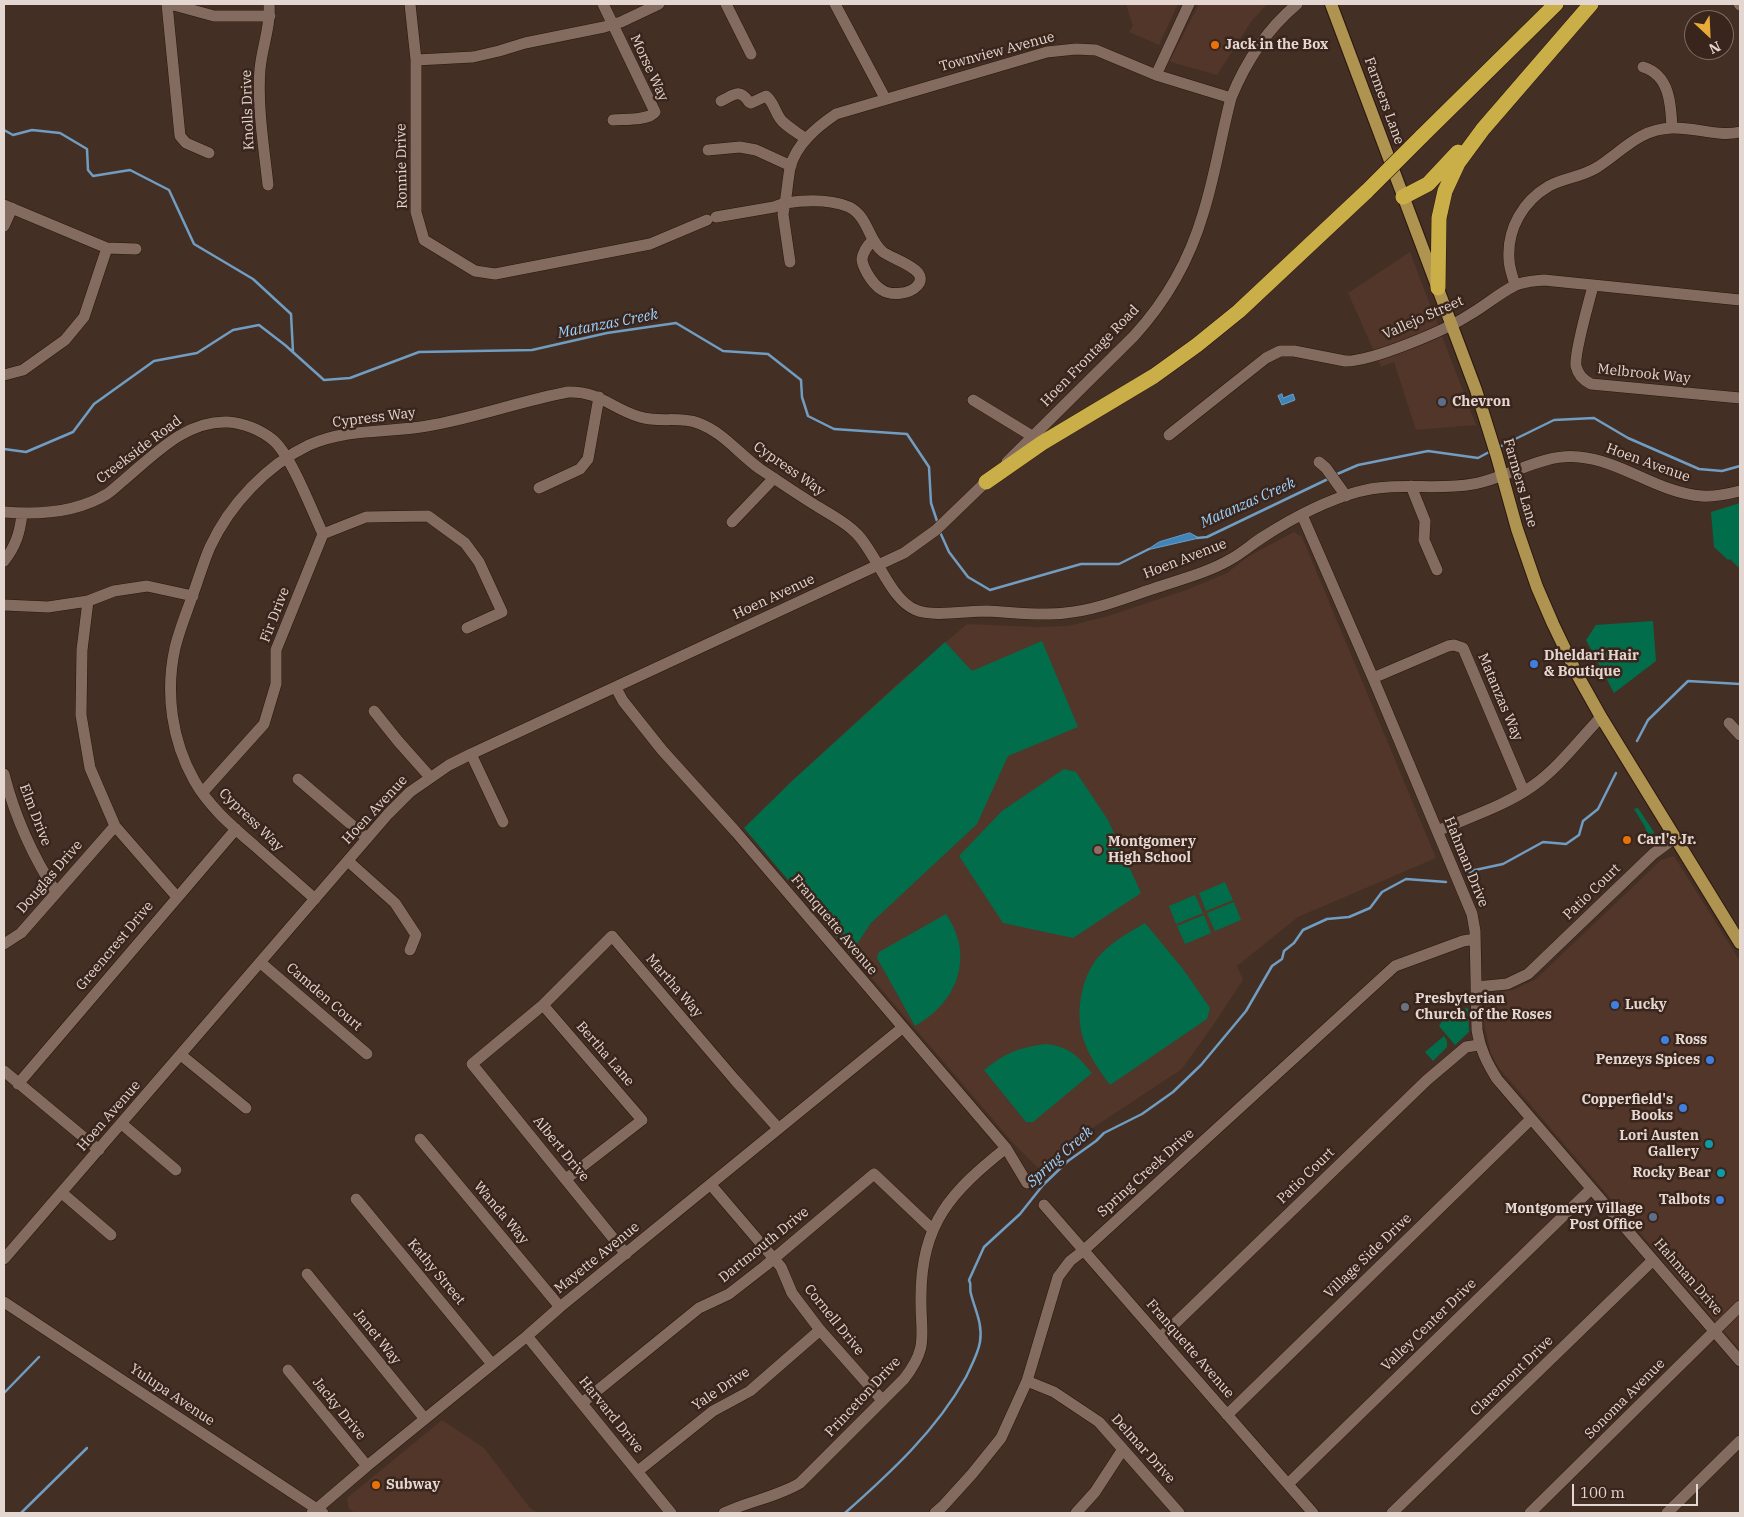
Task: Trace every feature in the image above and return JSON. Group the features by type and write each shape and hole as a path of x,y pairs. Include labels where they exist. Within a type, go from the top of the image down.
{"highway":[{"path":"986,482 1042,444 1154,376 1240,311 1367,191 1556,4"},
{"path":"1438,288 1438,228 1442,199 1448,181 1458,163 1483,129 1591,4"},
{"path":"1403,197 1421,189 1431,181 1483,129"}],"main road":[{"name":"Farmers Lane","path":"1330,4 1476,390 1493,442 1517,529 1537,587 1564,650 1601,717 1740,943"}],"street":[{"path":"209,153 186,143 180,136 169,4 214,16 270,16"},
{"name":"Knolls Drive","path":"268,185 261,111 260,69 270,16 269,4"},
{"name":"Ronnie Drive","path":"410,4 416,60 416,212 424,240 475,271 494,274 650,244 712,219 774,207 785,203"},
{"path":"603,4 612,25"},
{"path":"416,60 474,57 612,25 659,4"},
{"path":"726,4 751,54"},
{"path":"835,4 885,98"},
{"path":"1156,75 1189,4"},
{"name":"Hoen Frontage Road","path":"878,565 904,553 923,541 951,517 1138,331 1156,308 1172,285 1190,249 1203,214 1231,98 1241,75 1258,46 1280,19 1296,4"},
{"name":"Morse Way","path":"612,25 654,112 652,116 642,119 613,120"},
{"name":"Townview Avenue","path":"790,262 783,214 791,166 806,139 819,125 836,114 885,98 1047,52 1076,48 1096,50 1156,75 1231,98"},
{"path":"1643,67 1651,69 1664,84 1671,104 1672,128"},
{"path":"721,101 739,93 743,94 751,103 766,96 784,122 806,139"},
{"path":"1515,285 1509,259 1512,230 1518,217 1537,194 1550,186 1595,169 1644,134 1672,128 1728,134 1740,132"},
{"path":"708,150 740,148 756,150 791,166"},
{"path":"785,203 800,201 830,202 850,207 860,216 881,251 918,272 921,277 920,281 913,290 902,293 886,292 875,285 866,271 862,259 867,246 873,240"},
{"path":"4,226 8,206 107,248 136,250"},
{"path":"4,375 23,370 46,355 65,340 84,317 107,248"},
{"name":"Vallejo Street","path":"1169,435 1266,358 1280,351 1294,351 1351,362 1396,347 1452,324 1469,316 1515,285 1544,280 1740,300"},
{"name":"Melbrook Way","path":"1592,286 1576,360 1579,375 1584,380 1590,384 1740,398"},
{"name":"Cypress Way","path":"314,899 210,804 191,774 180,748 175,730 171,694 171,670 175,646 209,549 225,520 246,493 287,458 310,445 330,437 348,433 426,427 568,392 585,393 599,397 642,418 684,420 708,427 748,460 854,530 862,539 878,565"},
{"path":"539,488 580,469 588,459 599,397"},
{"path":"973,400 1032,436"},
{"name":"Creekside Road","path":"4,512 22,514 64,511 88,504 108,494 182,434 199,425 218,422 239,423 253,428 273,441 287,458 323,534"},
{"name":"Hoen Avenue","path":"4,1259 314,899 410,792 448,765 878,565 902,601 910,608 920,612 1066,613 1110,602 1221,564 1231,560 1273,531 1302,515 1346,496 1380,488 1470,485 1551,459 1576,456 1607,463 1679,493 1703,496 1740,491"},
{"path":"1323,465 1346,496"},
{"path":"732,522 774,478"},
{"path":"1411,486 1425,521 1424,540 1437,570"},
{"path":"4,560 11,552 20,532 22,514"},
{"name":"Hahman Drive","path":"1302,515 1472,914 1475,939 1477,1030 1479,1045 1485,1060 1497,1079 1740,1361"},
{"path":"323,534 366,517 428,516 465,542 479,562 502,612 467,628"},
{"name":"Fir Drive","path":"202,792 264,724 276,684 276,650 323,534"},
{"path":"4,605 48,607 88,601 114,591 147,586 193,596"},
{"path":"88,601 82,650 81,715 90,768 115,826 177,897"},
{"name":"Matanzas Way","path":"1373,678 1448,646 1454,645 1463,648 1524,792"},
{"name":"Franquette Avenue","path":"616,688 623,701 662,750 736,832 1006,1148 1027,1183"},
{"path":"374,711 430,777"},
{"path":"1437,831 1524,792 1542,779 1601,717"},
{"path":"1729,723 1740,735"},
{"path":"471,754 503,822"},
{"name":"Elm Drive","path":"4,774 24,835 40,868 56,892"},
{"path":"298,779 368,838"},
{"name":"Douglas Drive","path":"4,944 21,933 115,826"},
{"name":"Greencrest Drive","path":"18,1084 236,829"},
{"name":"Patio Court","path":"1476,988 1507,984 1528,974 1653,854 1676,837"},
{"path":"348,861 395,903 416,935 410,950"},
{"name":"Martha Way","path":"543,1005 612,936 778,1128"},
{"name":"Spring Creek Drive","path":"935,1513 972,1474 1001,1438 1027,1381 1058,1277 1070,1260 1083,1251 1396,966 1463,941 1475,939"},
{"name":"Camden Court","path":"260,963 368,1054"},
{"name":"Albert Drive","path":"543,1005 472,1064 626,1254"},
{"name":"Bertha Lane","path":"543,1005 642,1120 566,1178"},
{"name":"Mayette Avenue","path":"318,1512 367,1466 902,1028"},
{"name":"Patio Court","path":"1160,1338 1434,1074 1466,1047 1479,1045"},
{"path":"181,1055 246,1108"},
{"path":"4,1071 99,1150"},
{"name":"Village Side Drive","path":"1227,1414 1531,1119"},
{"path":"122,1124 176,1170"},
{"name":"Wanda Way","path":"420,1138 560,1308"},
{"name":"Princeton Drive","path":"724,1513 787,1490 800,1483 911,1370 921,1348 923,1334 920,1296 922,1268 933,1230 947,1205 961,1187 1006,1148"},
{"name":"Dartmouth Drive","path":"582,1403 699,1308 729,1294 874,1174 933,1230"},
{"name":"Cornell Drive","path":"711,1185 781,1267 792,1293 820,1330 882,1400"},
{"name":"Valley Center Drive","path":"1288,1484 1592,1189"},
{"path":"62,1193 111,1235"},
{"name":"Kathy Street","path":"356,1199 492,1364"},
{"name":"Franquette Avenue","path":"1044,1205 1313,1513"},
{"name":"Claremont Drive","path":"1392,1513 1652,1260"},
{"name":"Janet Way","path":"306,1274 425,1419"},
{"name":"Yulupa Avenue","path":"4,1302 318,1512"},
{"name":"Sonoma Avenue","path":"1530,1513 1740,1306"},
{"name":"Yale Drive","path":"638,1471 713,1411 750,1391 820,1330"},
{"name":"Harvard Drive","path":"527,1336 671,1513"},
{"name":"Jacky Drive","path":"288,1370 367,1466"},
{"name":"Delmar Drive","path":"1027,1381 1054,1392 1099,1422 1180,1513"},
{"path":"1667,1513 1740,1441"},
{"path":"1076,1513 1095,1492 1122,1449"}],"shaded area":[{"path":"1126,4 1178,4 1159,45 1129,32 1133,26"},
{"path":"1199,4 1267,4 1251,22 1217,75 1171,62 1170,60"},
{"path":"1410,252 1476,425 1416,430 1394,362 1381,367 1348,293"},
{"name":"Montgomery High School","path":"1294,532 1302,537 1436,858 1298,917 1237,966 1243,980 1182,1069 1079,1137 1040,1170 1013,1143 810,906 757,815 767,808 792,781 896,685 967,624 1037,627 1068,626 1108,616 1186,590 1227,573 1249,556"},
{"path":"1674,856 1740,961 1740,1350 1499,1068 1491,1054 1484,1024 1485,994 1513,990 1536,979 1661,860"},
{"path":"442,1420 484,1448 530,1508 538,1513 355,1513 349,1509 347,1498"}],"green space":[{"path":"1740,503 1740,567 1738,567 1714,547 1711,512"},
{"path":"1653,621 1656,661 1614,693 1586,640 1596,625"},
{"path":"1042,641 1078,727 1008,756 977,824 871,923 857,944 849,952 744,828 792,781 945,642 972,671"},
{"path":"1064,769 1076,772 1108,820 1141,893 1073,938 1003,923 959,856 1002,811"},
{"path":"1638,808 1654,832 1650,843 1645,827 1634,809"},
{"path":"1225,882 1233,900 1206,911 1199,893"},
{"path":"1195,895 1203,913 1176,924 1169,906"},
{"path":"1234,902 1241,920 1215,931 1207,913"},
{"path":"946,914 955,930 959,946 960,962 958,977 942,1004 930,1016 915,1026 877,958 879,952"},
{"path":"1204,915 1211,933 1185,944 1177,926"},
{"path":"1145,923 1183,969 1210,1008 1207,1019 1110,1085 1091,1057 1083,1038 1080,1006 1084,983 1094,963 1106,949"},
{"path":"1468,1008 1469,1032 1455,1045 1439,1026 1442,1021 1440,1016 1444,1010 1447,1012"},
{"path":"1444,1036 1447,1041 1447,1047 1433,1061 1425,1052"},
{"path":"1047,1044 1061,1047 1072,1053 1092,1073 1033,1122 1026,1122 984,1070 1013,1052"}],"water":[{"path":"1282,394 1283,398 1293,394 1295,400 1282,405 1278,396"},
{"path":"1190,533 1199,538 1147,550 1159,542"}],"waterway":[{"path":"4,130 13,135 32,130 60,133 87,149 88,170 93,176 130,170 169,190 194,244 253,279 291,314 293,352"},
{"name":"Matanzas Creek","path":"4,449 26,452 73,432 94,404 154,361 197,353 233,330 259,325 285,345 324,380 350,378 419,352 532,350 607,333 676,323 723,351 768,354 801,380 802,397 808,416 834,429 907,434 929,467 931,503 938,524"},
{"name":"Matanzas Creek","path":"1499,447 1554,420 1594,418 1628,438 1699,469 1722,471 1740,466"},
{"name":"Matanzas Creek","path":"1335,475 1358,465 1428,451 1478,458 1491,451"},
{"name":"Matanzas Creek","path":"1197,538 1207,537 1328,479"},
{"name":"Matanzas Creek","path":"940,532 949,552 968,577 990,590 1081,564 1119,564 1149,549"},
{"name":"Spring Creek","path":"1637,741 1648,720 1688,681 1740,684"},
{"name":"Spring Creek","path":"1468,873 1503,864 1543,842 1566,844 1579,835 1583,821 1598,809 1616,773"},
{"name":"Spring Creek","path":"845,1513 911,1450 954,1397 978,1351 981,1335 980,1323 970,1292 969,1280 984,1247 1020,1214 1043,1185 1068,1161 1104,1133 1142,1114 1173,1092 1201,1065 1246,1011 1272,966 1282,959 1284,951 1294,943 1303,930 1327,919 1349,917 1370,908 1382,892 1406,879 1446,882"},
{"path":"4,1393 39,1357"},
{"path":"21,1513 87,1448"}],"place":[{"name":"Jack in the Box","path":"1215,45"},
{"name":"Chevron","path":"1442,402"},
{"name":"Dheldari Hair & Boutique","path":"1534,664"},
{"name":"Carl's Jr.","path":"1627,840"},
{"name":"Montgomery High School","path":"1098,850"},
{"name":"Lucky","path":"1615,1005"},
{"name":"Presbyterian Church of the Roses","path":"1405,1007"},
{"name":"Ross","path":"1665,1040"},
{"name":"Penzeys Spices","path":"1710,1060"},
{"name":"Copperfield's Books","path":"1683,1108"},
{"name":"Lori Austen Gallery","path":"1709,1144"},
{"name":"Rocky Bear","path":"1721,1173"},
{"name":"Talbots","path":"1720,1200"},
{"name":"Montgomery Village Post Office","path":"1653,1217"},
{"name":"Subway","path":"376,1485"}]}
